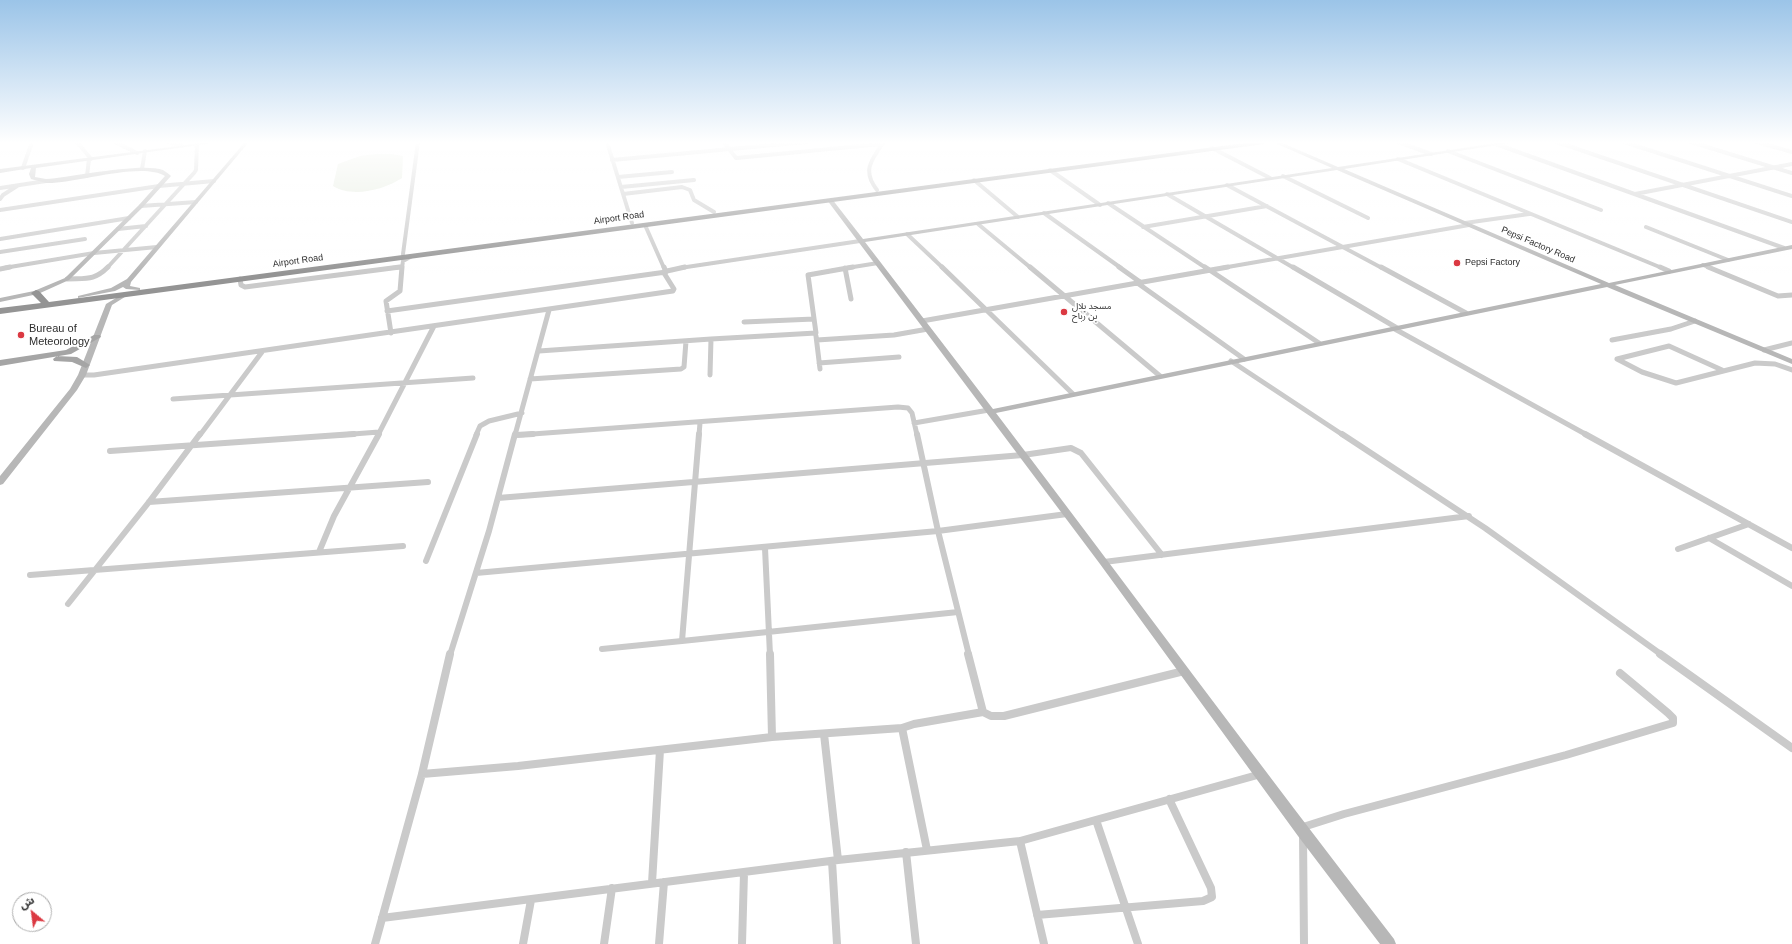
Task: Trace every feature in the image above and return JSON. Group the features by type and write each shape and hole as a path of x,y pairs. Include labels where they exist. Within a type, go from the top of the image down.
{"highway":[{"name":"Airport Road","path":"0,307 25,300 45,302 138,289 400,258 632,222 907,186"},
{"name":"Airport Road","path":"0,311 930,186"},
{"path":"36,293 45,302"}],"main road":[{"path":"0,363 68,352 97,337"},
{"path":"0,367 64,358 74,359 86,365"}],"street":[{"path":"0,188 17,186"},
{"path":"0,199 17,186"},
{"path":"67,279 141,206 159,186"},
{"path":"0,210 159,186"},
{"path":"0,300 25,300 36,293 67,279 98,276 126,250 183,186"},
{"path":"138,289 126,287 129,280 210,186"},
{"path":"391,333 386,311 386,300 401,290 402,268 400,258 411,186"},
{"path":"630,186 620,187 632,222"},
{"path":"874,186 877,190"},
{"path":"981,186 1018,217"},
{"path":"1073,186 1100,205"},
{"path":"386,311 665,272 700,264 978,224 1220,186"},
{"path":"1229,186 1466,313"},
{"path":"1303,186 1368,218"},
{"name":"Pepsi Factory Road","path":"1379,186 1792,362"},
{"path":"1463,186 1670,271"},
{"path":"1539,186 1601,210"},
{"path":"1613,186 1784,248"},
{"path":"1635,194 1671,186"},
{"path":"1686,186 1792,222"},
{"path":"1762,186 1792,196"},
{"path":"623,194 682,187 690,190 694,200 714,212"},
{"path":"1167,194 1207,216 1395,328 1792,548"},
{"path":"830,200 1104,562 1301,830 1389,944"},
{"path":"141,206 196,202"},
{"path":"1108,203 1319,343"},
{"path":"1143,227 1267,206"},
{"path":"1044,213 1244,359"},
{"path":"817,340 891,336 925,325 986,309 1531,214"},
{"path":"0,239 129,218"},
{"path":"978,224 1160,376"},
{"path":"80,378 670,292 674,289 645,225"},
{"path":"118,229 146,226"},
{"path":"1646,227 1728,260"},
{"path":"907,234 1073,394"},
{"path":"0,252 85,239"},
{"path":"0,269 94,253 157,247"},
{"path":"914,423 990,411 1792,247"},
{"path":"820,369 808,275 878,263"},
{"path":"1703,265 1778,296 1792,296"},
{"path":"240,279 241,286 245,287 402,268"},
{"path":"845,268 851,299"},
{"path":"80,297 113,290 129,280"},
{"path":"0,482 68,396 80,378 86,365 109,304 126,294"},
{"path":"93,298 109,304"},
{"path":"375,944 422,774 450,654 498,498 549,310"},
{"path":"744,322 814,319"},
{"path":"1612,340 1671,329 1695,321"},
{"path":"319,552 334,516 406,383 434,326"},
{"path":"539,351 816,333"},
{"path":"710,375 711,339"},
{"path":"530,379 681,369 684,367 686,341"},
{"path":"1764,350 1792,342"},
{"path":"1722,370 1669,346 1617,359 1642,372 1674,382 1759,362 1775,364 1792,370"},
{"path":"68,604 149,502 262,352"},
{"path":"819,362 899,358"},
{"path":"1231,362 1469,516 1792,748"},
{"path":"173,399 473,378"},
{"path":"516,435 700,423 906,407 910,409 938,531 983,712"},
{"path":"426,561 480,426 489,421 522,413"},
{"path":"682,641 700,423"},
{"path":"110,451 379,432"},
{"path":"498,498 1023,455 1071,448 1077,450 1162,555"},
{"path":"149,502 428,482"},
{"path":"476,573 765,548 938,531 1067,514"},
{"path":"1104,562 1469,516"},
{"path":"1678,549 1749,524"},
{"path":"1709,538 1792,586"},
{"path":"30,575 403,546"},
{"path":"765,548 770,632 772,737"},
{"path":"602,649 958,612"},
{"path":"422,774 518,766 772,737 902,728 914,724 983,712 991,716 1004,716 1184,671"},
{"path":"1301,830 1344,814 1566,755 1673,723 1673,718 1668,713 1620,673"},
{"path":"902,728 927,850"},
{"path":"824,734 835,861 837,944"},
{"path":"652,884 660,750"},
{"path":"382,918 906,852 1020,841 1261,774"},
{"path":"1037,915 1125,906 1203,901 1212,897 1211,888 1169,799"},
{"path":"1096,820 1138,944"},
{"path":"1301,830 1304,944"},
{"path":"1020,841 1044,944"},
{"path":"906,852 916,944"},
{"path":"742,944 744,873"},
{"path":"659,944 664,882"},
{"path":"604,944 612,888"},
{"path":"522,944 531,900"}],"shaded area":[{"path":"333,186 386,186 358,192 341,190"}],"place":[{"name":"Pepsi Factory","path":"1457,263"},
{"name":"مسجد بلال بن رباح","path":"1064,312"},
{"name":"Bureau of Meteorology","path":"21,335"}]}
